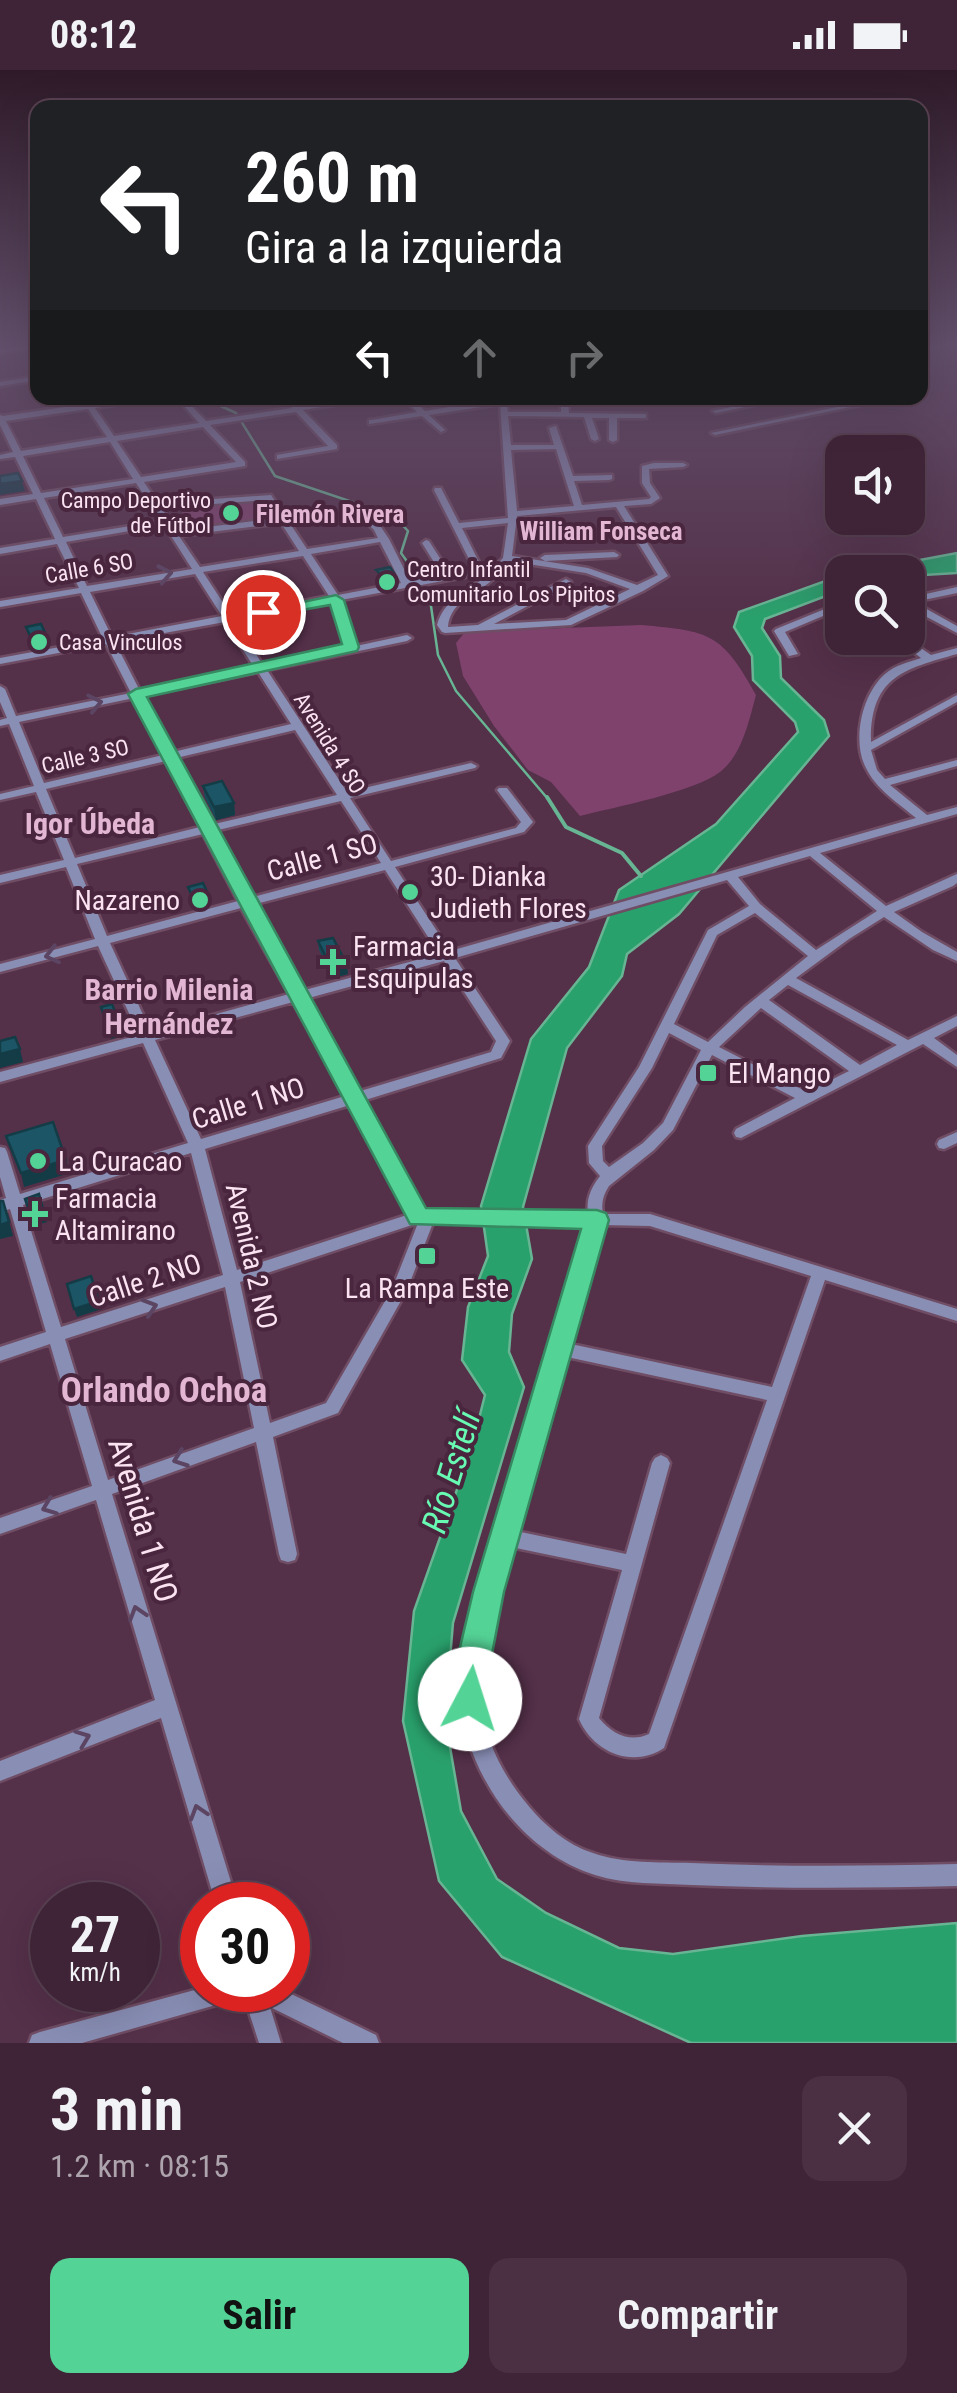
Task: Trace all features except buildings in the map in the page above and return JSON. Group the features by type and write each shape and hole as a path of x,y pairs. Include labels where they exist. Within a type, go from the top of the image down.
{"street":[{"path":"0,1526 332,1408 399,1290 423,1217 246,903 108,640 8,434"},
{"name":"Avenida 4 SO","path":"111,434 340,797 502,1041"},
{"path":"0,457 139,434"},
{"path":"0,502 242,464 214,434"},
{"path":"280,457 334,446 322,434"},
{"path":"505,434 513,517 510,558"},
{"path":"554,434 578,508"},
{"path":"593,434 594,439"},
{"path":"613,434 613,440"},
{"path":"506,448 557,447"},
{"path":"457,526 656,498 646,483 645,468 683,466"},
{"path":"568,479 610,477"},
{"path":"438,490 479,570"},
{"path":"158,506 266,496 336,600 351,647"},
{"path":"614,555 510,558 490,578 450,603 442,625 445,630 568,624 664,576 618,504"},
{"path":"359,511 417,583"},
{"path":"175,534 284,520"},
{"path":"0,552 168,522"},
{"name":"Calle 6 SO","path":"0,604 385,539"},
{"path":"426,543 448,577"},
{"path":"510,558 588,571 640,589"},
{"path":"0,661 496,568"},
{"path":"480,628 566,582"},
{"path":"925,598 957,590"},
{"path":"925,611 957,630"},
{"path":"793,654 779,631 825,613"},
{"path":"939,618 957,614"},
{"path":"6,722 407,638"},
{"path":"923,818 872,770 864,750 864,728 879,690 891,674 957,651"},
{"path":"925,655 932,660"},
{"name":"Avenida 2 NO","path":"0,689 6,722 40,788 103,942 196,1144 232,1281 288,1554"},
{"path":"864,750 957,698"},
{"name":"Calle 3 SO","path":"0,797 296,726"},
{"path":"884,783 957,763"},
{"path":"0,876 470,766"},
{"name":"Calle 1 SO","path":"0,968 520,830 527,822 503,790"},
{"path":"0,1078 957,810"},
{"path":"811,851 886,911 957,957"},
{"path":"728,876 756,907 816,956"},
{"path":"957,878 886,911 816,956 762,1002 710,1048 675,1118 659,1137 608,1175 595,1193 592,1207 597,1220 474,1651 470,1699 474,1735 481,1754 535,1830 591,1864 642,1872 760,1878 957,1875"},
{"path":"608,1175 596,1163 595,1146 667,1026 712,933 756,907"},
{"path":"789,980 907,1045"},
{"path":"762,1002 859,1071"},
{"path":"741,1133 957,1020"},
{"path":"667,1026 806,1098"},
{"path":"923,1037 957,1062"},
{"name":"Calle 1 NO","path":"8,1204 496,1055 502,1041"},
{"name":"Avenida 1 NO","path":"0,1152 8,1204 57,1336 99,1488 220,1882"},
{"path":"595,1193 620,1220"},
{"name":"Calle 2 NO","path":"0,1354 423,1217 650,1220 957,1314"},
{"path":"661,1463 588,1719 600,1735 638,1751 649,1749 657,1741 820,1272"},
{"path":"562,1349 776,1395"},
{"path":"505,1537 631,1564"},
{"path":"0,1771 166,1706"},
{"path":"40,2043 180,2005"},
{"path":"262,2012 270,2043"},
{"path":"302,2012 368,2043"}],"shaded area":[{"name":"Campo Deportivo de Fútbol","path":"269,496 281,518 191,530 180,508"},
{"path":"957,553 957,573 925,575 925,559"},
{"name":"Río Estelí","path":"825,581 825,596 765,619 762,628 780,656 781,678 824,720 829,736 679,914 627,954 622,976 567,1048 523,1207 532,1259 512,1314 509,1352 524,1387 453,1623 445,1718 461,1811 497,1879 546,1913 619,1948 673,1954 802,1936 957,1923 957,2043 691,2043 502,1957 439,1881 403,1721 414,1611 471,1450 485,1395 462,1360 468,1307 488,1256 481,1206 531,1039 589,967 619,890 716,824 798,732 795,722 753,680 752,656 734,627 739,612"},
{"path":"641,625 699,633 723,647 756,695 747,726 728,765 708,779 580,816 551,782 528,770 494,726 463,676 456,643 465,632"}],"waterway":[{"path":"249,434 275,476 394,516 408,531 401,553 429,592 438,655 456,691 548,799"},
{"path":"547,797 566,827 622,853 641,876"}],"place":[{"name":"Campo Deportivo de Fútbol","path":"231,513"},
{"name":"Centro Infantil Comunitario Los Pipitos","path":"387,582"},
{"name":"Casa Vinculos","path":"39,642"},
{"name":"30- Dianka Judieth Flores","path":"410,892"},
{"name":"Nazareno","path":"200,900"},
{"name":"Farmacia Esquipulas","path":"333,962"},
{"name":"El Mango","path":"708,1073"},
{"name":"La Curacao","path":"38,1161"},
{"name":"Farmacia Altamirano","path":"35,1214"},
{"name":"La Rampa Este","path":"427,1256"}],"district":[{"name":"Filemón Rivera","path":"330,514"},
{"name":"William Fonseca","path":"601,531"},
{"name":"Igor Úbeda","path":"90,824"},
{"name":"Barrio Milenia Hernández","path":"169,1007"},
{"name":"Orlando Ochoa","path":"164,1390"}],"route":[{"path":"263,612 336,600 351,647 136,694 377,1144 419,1218 597,1220 489,1592 470,1673 470,1699"}]}
